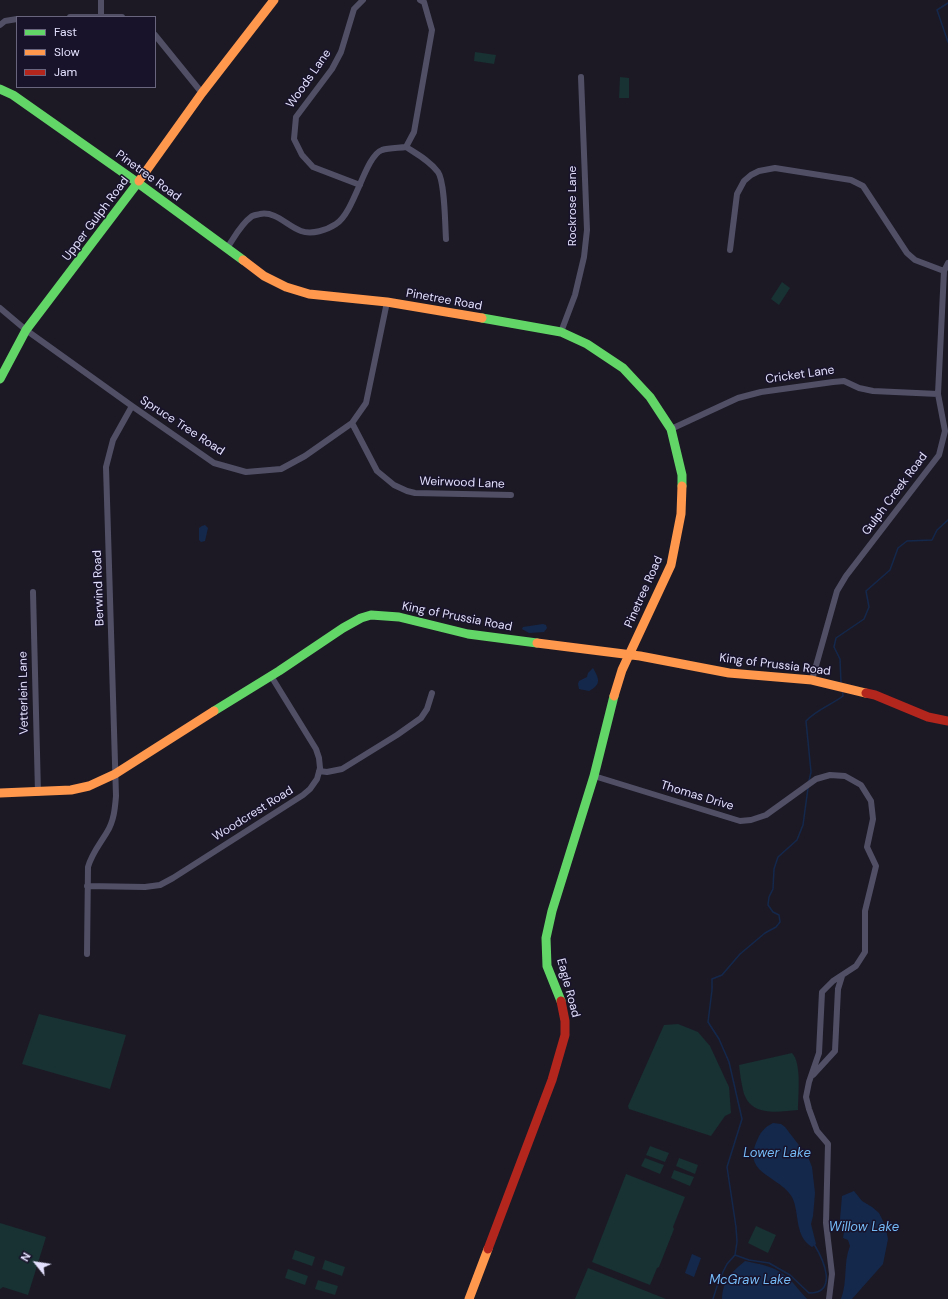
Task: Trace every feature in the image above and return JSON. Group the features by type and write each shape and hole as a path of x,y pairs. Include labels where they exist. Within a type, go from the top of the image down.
{"street":[{"path":"100,0 101,16"},
{"name":"Upper Gulph Road","path":"0,379 26,330 138,183 202,93 274,0"},
{"name":"Woods Lane","path":"360,185 313,167 302,155 294,139 296,117 332,69 341,52 354,9 363,0"},
{"path":"406,147 414,132 432,30 424,1"},
{"path":"0,25 5,21 16,19"},
{"path":"156,37 202,93"},
{"name":"Rockrose Lane","path":"561,332 575,295 584,257 587,230 581,77"},
{"name":"Pinetree Road","path":"0,89 13,95 138,183 264,276 286,287 309,294 387,302 561,332 587,344 623,368 650,397 670,429 682,475 681,514 671,565 629,654"},
{"path":"226,248 243,225 252,216 265,213 278,217 302,232 322,232 338,224 345,214 372,160 381,150 406,147 431,164 439,174 442,185 446,239"},
{"path":"730,250 737,194 744,181 759,171 775,168 851,180 863,186 907,253 915,260 944,271"},
{"name":"Gulph Creek Road","path":"812,680 837,591 846,576 939,454 945,431 938,394 944,271 948,263"},
{"name":"Spruce Tree Road","path":"0,308 26,330 214,464 246,472 281,469 305,456 352,423 366,403 387,302"},
{"name":"Cricket Lane","path":"670,429 738,398 761,392 832,382 844,381 859,388 873,391 938,394"},
{"name":"Berwind Road","path":"88,954 88,867 91,857 108,831 113,818 116,796 106,467 114,440 132,406"},
{"name":"Weirwood Lane","path":"352,423 377,471 394,485 407,491 415,493 511,495"},
{"name":"Vetterlein Lane","path":"33,592 38,793"},
{"name":"King of Prussia Road","path":"0,793 38,793 77,789 89,786 115,774 271,676 348,625 361,618 371,615 399,617 468,634 629,654 729,673 812,680 836,684 892,701 928,717 948,721"},
{"name":"Eagle Road","path":"469,1299 552,1080 565,1035 565,1020 562,1004 547,966 546,938 552,912 594,776 614,697 622,670 629,654"},
{"path":"271,676 316,748 320,768 319,771 327,772 342,769 421,718 427,709 432,693"},
{"name":"Woodcrest Road","path":"87,886 145,887 160,885 303,795 310,789 319,771"},
{"name":"Thomas Drive","path":"594,776 740,821 751,820 766,815 816,779 830,774 845,776 861,785 871,801 873,819 867,847 876,866 866,911 864,952 856,966 833,981 822,992 819,1053 806,1097 817,1131 828,1144 826,1222 832,1274 829,1299"},
{"path":"811,1077 835,1051 838,989 842,976"}],"green space":[{"path":"475,52 496,55 494,64 474,61"},
{"path":"620,77 629,78 629,98 619,98"},
{"path":"782,282 790,288 779,305 771,299"},
{"path":"39,1014 126,1035 110,1089 22,1064"},
{"path":"678,1024 698,1032 710,1046 729,1087 731,1113 725,1116 711,1136 629,1109 628,1106 664,1025"},
{"path":"792,1053 797,1064 798,1072 798,1110 773,1112 758,1109 751,1105 746,1099 743,1090 739,1065"},
{"path":"650,1146 669,1153 665,1162 646,1155"},
{"path":"645,1158 664,1165 660,1174 641,1166"},
{"path":"679,1158 698,1165 695,1174 676,1166"},
{"path":"674,1170 694,1177 690,1186 671,1178"},
{"path":"626,1174 685,1197 659,1267 657,1268 650,1285 592,1262"},
{"path":"0,1223 46,1237 28,1295 3,1287 0,1289"},
{"path":"756,1226 776,1235 768,1253 748,1243"},
{"path":"295,1250 315,1257 312,1266 292,1259"},
{"path":"325,1260 345,1267 342,1276 322,1269"},
{"path":"588,1268 666,1299 575,1299"},
{"path":"288,1269 308,1276 305,1285 285,1278"},
{"path":"318,1280 338,1286 335,1295 315,1289"}],"water":[{"path":"205,525 208,528 205,541 201,542 199,540 199,528"},
{"path":"543,624 546,625 547,628 544,632 529,633 522,629 523,627"},
{"path":"593,668 598,678 598,684 589,691 579,689 579,681 587,677 588,673"},
{"name":"Lower Lake","path":"773,1123 781,1124 785,1127 808,1157 812,1167 815,1193 811,1224 816,1244 812,1247 802,1237 792,1197 779,1184 765,1174 754,1162 753,1153 759,1136 764,1129"},
{"name":"Willow Lake","path":"854,1191 862,1201 879,1213 885,1225 888,1239 883,1264 852,1299 841,1299 850,1246 848,1240 843,1238 844,1232 841,1227 840,1220 842,1196"},
{"path":"692,1254 701,1258 694,1277 685,1273"},
{"name":"McGraw Lake","path":"745,1261 768,1266 784,1274 807,1299 722,1299 724,1287 729,1277"}],"waterway":[{"path":"948,3 937,10 948,42"},
{"path":"841,683 840,659 834,647 836,638 864,619 869,607 866,591 890,570 898,548 907,541 932,540 937,530 948,520"},
{"path":"809,781 811,772 806,721 814,714 843,696 842,689"},
{"path":"713,1299 719,1280 727,1264 735,1255 737,1242 736,1227 727,1167 742,1119 729,1062 719,1039 708,1022 712,979 722,975 740,954 765,933 776,927 780,922 779,915 773,912 768,905 769,897 773,889 774,869 778,857 797,840 803,825 808,788"},
{"path":"735,1255 749,1260 769,1263 790,1275 809,1293 818,1292 824,1287 826,1274 821,1258 814,1244"}],"traffic: fast":[{"path":"0,89 13,95 138,183 243,260"},
{"path":"0,379 26,330 139,181"},
{"path":"482,318 561,332 587,344 623,368 650,397 671,429 682,475 682,486"},
{"path":"214,711 279,671 343,628 361,618 371,615 399,617 468,634 537,643"},
{"path":"561,1001 547,966 546,938 552,911 594,776 614,696"}],"traffic: slow":[{"path":"139,181 202,93 274,0"},
{"path":"243,260 264,276 286,287 309,294 387,302 482,318"},
{"path":"614,696 622,670 671,565 681,514 682,486"},
{"path":"537,643 640,656 729,673 812,680 866,693"},
{"path":"0,793 71,790 89,786 115,774 214,711"},
{"path":"469,1299 488,1249"}],"traffic: jam":[{"path":"866,693 875,695 928,717 948,721"},
{"path":"488,1249 552,1080 565,1035 565,1021 561,1001"}]}
